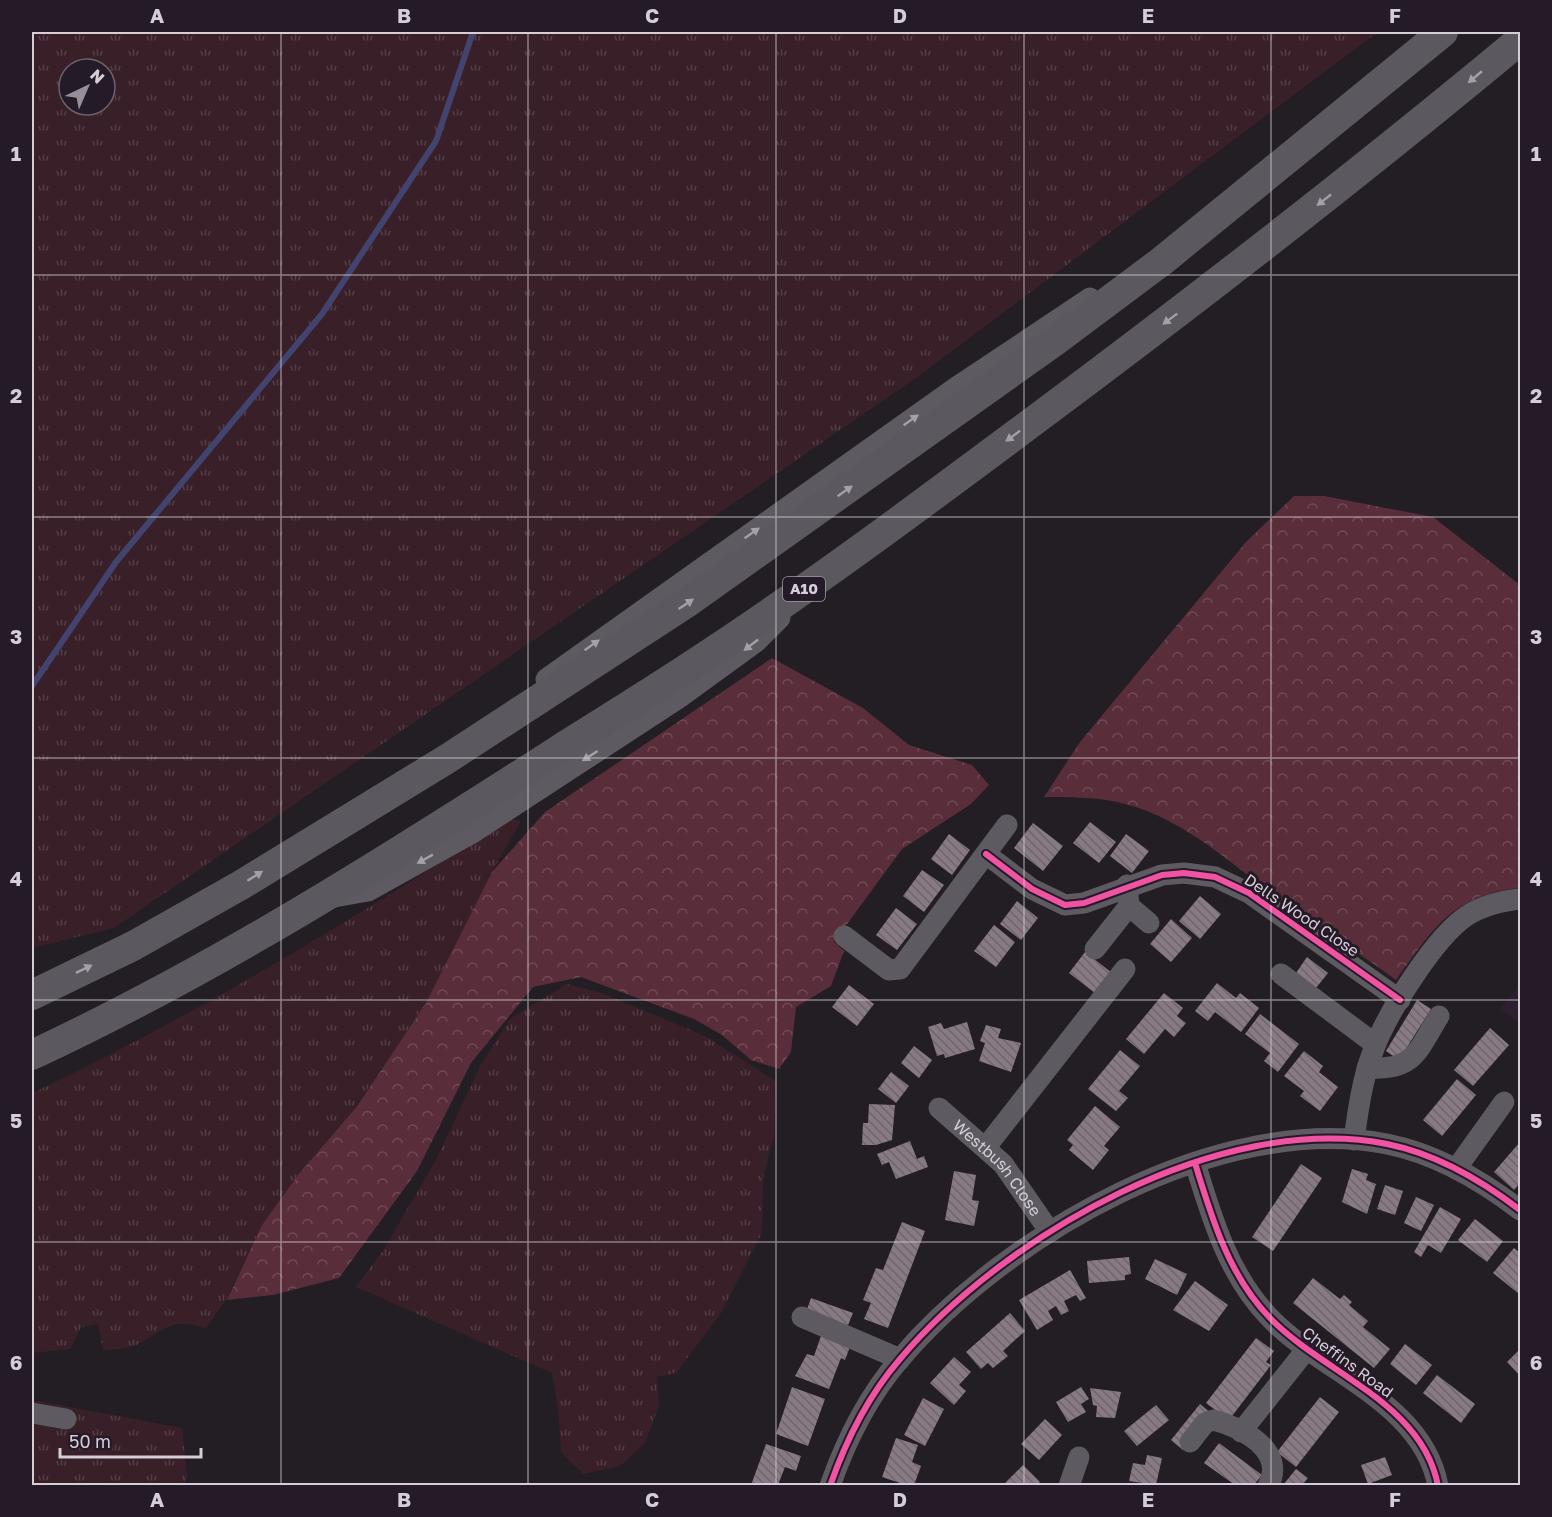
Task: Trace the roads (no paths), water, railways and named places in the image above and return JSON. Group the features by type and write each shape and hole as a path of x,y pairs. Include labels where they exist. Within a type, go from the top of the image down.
{"highway":[{"path":"32,995 133,946 241,885 447,759 685,604 1055,341 1162,261 1443,32"},
{"name":"A10","path":"32,1055 175,983 323,899 702,659 823,576 1245,262 1521,40"}],"street":[{"path":"844,936 889,970 900,969 1007,825"},
{"name":"Dells Wood Close","path":"986,854 1032,889 1065,905 1128,896 1173,873 1205,875 1228,882 1250,893 1400,1000"},
{"path":"1095,949 1128,896 1149,923"},
{"path":"1354,1140 1367,1068 1376,1044 1400,1000 1435,948 1459,921 1486,906 1519,901"},
{"path":"986,1147 1125,969"},
{"path":"1281,974 1376,1044"},
{"path":"1367,1068 1391,1069 1408,1061 1438,1016"},
{"path":"1456,1168 1504,1102"},
{"name":"Westbush Close","path":"939,1108 986,1147 1021,1187 1050,1232"},
{"path":"830,1485 863,1412 900,1359 959,1299 1014,1256 1050,1232 1119,1194 1195,1163 1276,1145 1323,1139 1354,1140 1402,1147 1456,1168 1521,1210"},
{"name":"Cheffins Road","path":"1195,1163 1220,1238 1235,1270 1269,1317 1306,1350 1376,1397 1407,1425 1424,1450 1438,1485"},
{"path":"802,1317 900,1359"},
{"name":"Cheffins Road","path":"1241,1432 1306,1350"},
{"path":"32,1413 66,1419"},
{"path":"1190,1442 1209,1420 1218,1421 1241,1432 1260,1443 1270,1456 1274,1470 1268,1485"},
{"path":"1069,1485 1079,1457"}],"waterway":[{"path":"32,686 116,562 322,314 436,141 473,32"}]}
